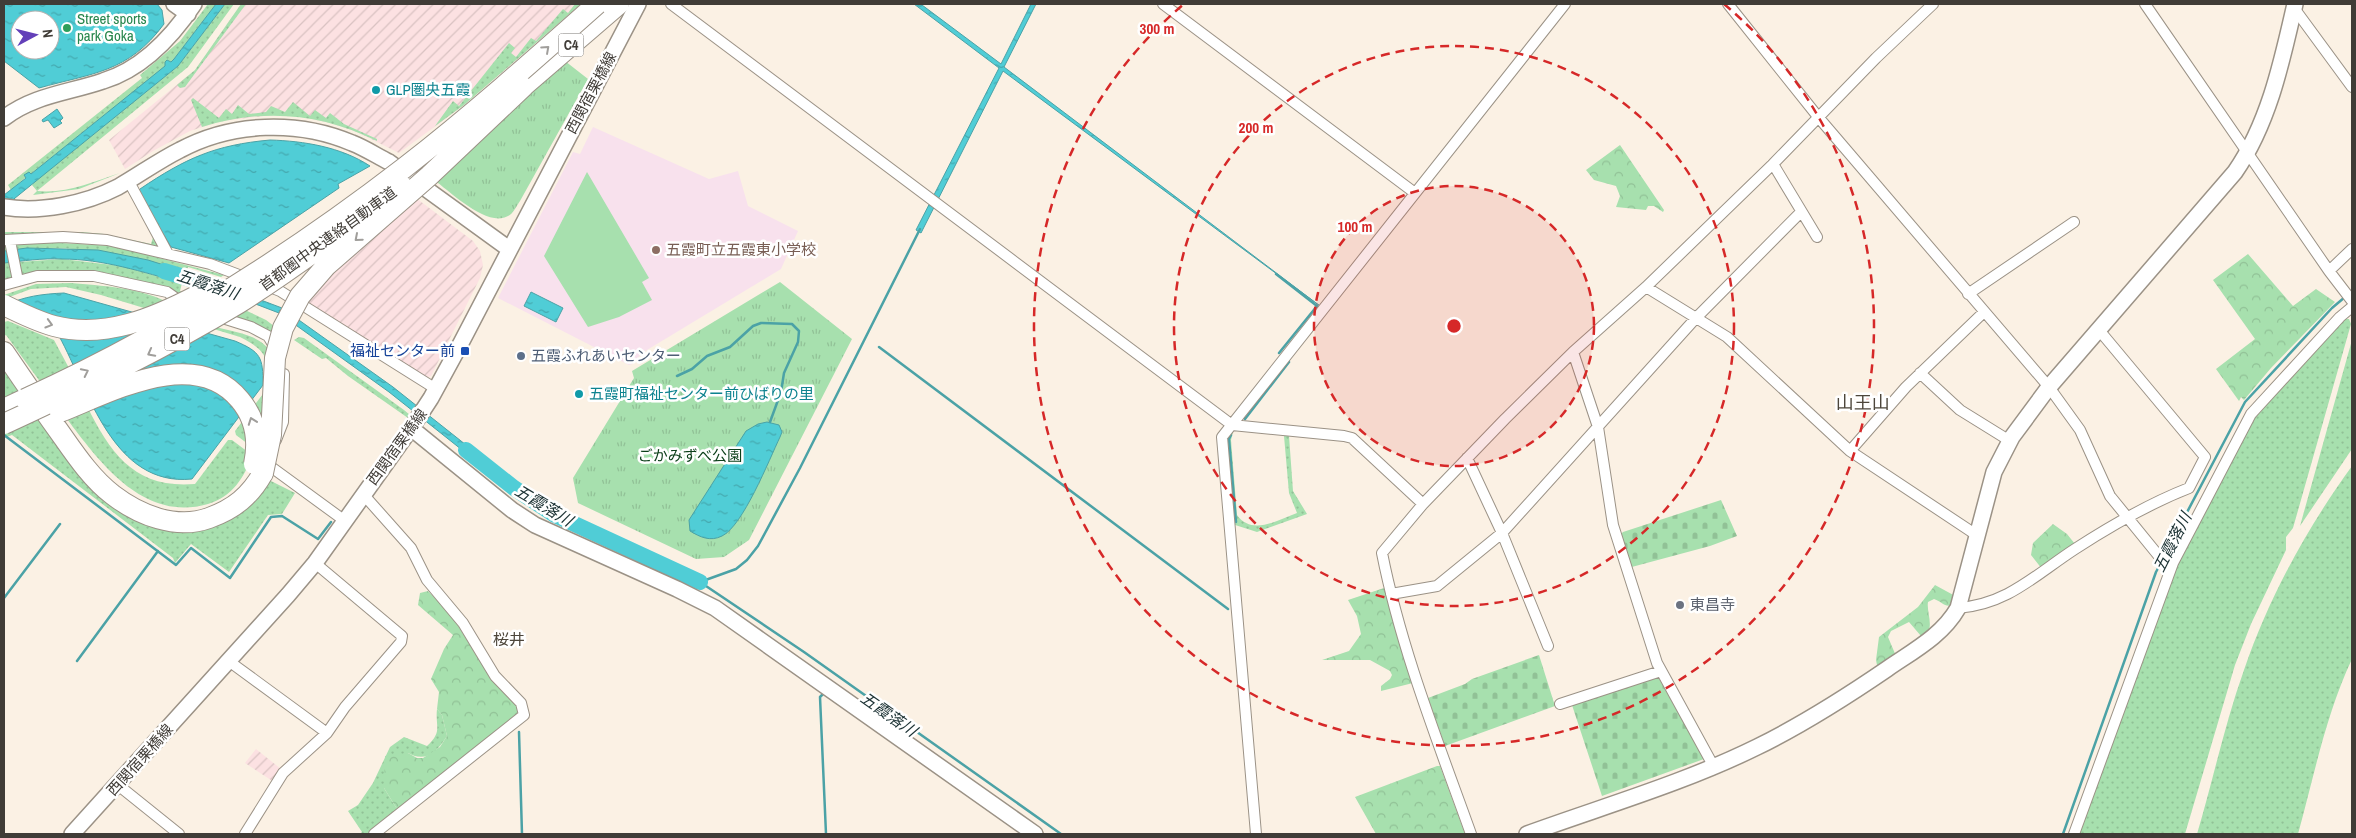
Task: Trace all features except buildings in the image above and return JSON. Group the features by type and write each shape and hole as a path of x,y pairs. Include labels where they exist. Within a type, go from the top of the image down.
{"highway":[{"name":"首都圏中央連絡自動車道","path":"4,409 98,365 161,332 331,222 404,168 497,92 596,4"},
{"name":"首都圏中央連絡自動車道","path":"4,424 136,361 259,290 340,234 475,128 619,4"},
{"path":"4,352 82,463 112,494 143,513 172,522 201,521 222,513 242,501 256,485 258,471 271,435 275,358 283,328 300,296 326,266 429,176 524,87"},
{"path":"4,305 36,320 68,329 98,329 133,323 170,309 203,293 303,234 331,222"},
{"path":"4,340 89,458 117,488 149,506 173,514 207,510 222,503 239,490 258,471"},
{"path":"4,434 148,379 167,375 196,375 223,385 236,394 245,406 256,429 258,471"}],"street":[{"path":"4,118 17,108 48,95 88,86 124,73 147,57 167,38 191,9 174,4"},
{"name":"西関宿栗橋線","path":"72,834 230,662 315,562 413,426 436,389 638,4"},
{"path":"671,4 1232,425 1352,438 1423,504"},
{"path":"1163,4 1415,193"},
{"path":"1256,834 1222,436 1565,4"},
{"path":"1728,4 1819,118 2049,387 2080,430 2110,496 2158,555 2171,562"},
{"path":"1471,834 1416,679 1382,552 1423,504 1573,352 1646,287 1773,164 1876,58 1933,4"},
{"path":"2145,4 2249,152 2329,272 2352,301"},
{"path":"1527,834 1714,767 1759,747 1858,689 1931,640 1950,624 1958,608 1994,472 2010,441 2049,387 2235,172 2249,152 2261,125 2274,86 2295,6"},
{"path":"2295,6 2352,87"},
{"path":"7,207 55,206 81,200 117,187 181,149 203,139 230,131 271,127 307,130 329,134 353,143 389,162 509,249"},
{"path":"1773,164 1816,237"},
{"path":"128,180 168,254"},
{"path":"1392,594 1438,586 1502,533 1695,318 1801,212"},
{"path":"1968,294 2074,222"},
{"path":"18,281 7,240 63,238 107,240 210,264 280,291 436,389"},
{"path":"2329,272 2352,248"},
{"path":"4,286 18,281 58,275 94,276 122,281 167,292 189,308 251,327 268,336 283,360 283,422 279,437 261,459 345,521"},
{"path":"1646,287 1727,337 1850,451 1978,536"},
{"path":"2074,834 2171,562 2251,414 2340,317 2352,307"},
{"path":"1850,451 1920,373 1984,312"},
{"path":"1958,608 1978,607 2021,588 2073,550 2127,516 2189,488 2205,457 2098,330"},
{"path":"1573,352 1598,428 1613,525 1661,671 1714,767"},
{"path":"1920,373 1960,410 2010,441"},
{"path":"413,426 512,510 534,525 677,588 715,608 1035,834"},
{"path":"1467,458 1502,533 1548,646"},
{"path":"364,494 411,548 427,580 463,623 496,676 521,703 524,715 459,764 430,791 374,834"},
{"path":"245,834 283,772 327,733 345,707 401,642 402,636 315,562"},
{"path":"230,662 327,733"},
{"path":"1560,704 1661,671"},
{"path":"118,784 179,834"}],"shaded area":[{"path":"241,4 581,4 464,105 399,153 357,132 331,123 293,115 273,115 221,121 190,131 125,169 109,140 195,70"},
{"name":"五霞町立五霞東小学校","path":"593,127 709,179 738,171 748,206 798,231 781,269 642,353 629,365 498,298 573,152 580,154"},
{"path":"416,198 473,241 480,251 483,265 480,278 431,376 425,378 306,302 331,268"},
{"path":"256,749 281,769 274,782 245,763"}],"green space":[{"path":"208,4 216,4 171,62 167,60 166,66 31,174 25,175 26,177 11,190 8,185 142,78 140,75 180,41"},
{"path":"225,4 234,4 188,67 37,191 32,185 34,182 178,66"},
{"path":"241,4 246,4 185,87 180,88 177,85 195,70"},
{"path":"575,4 581,4 464,105 435,126 453,101 459,106 509,43 515,48 511,53 516,57 531,38 536,41 563,9 568,13"},
{"path":"565,61 588,79 512,213 499,218 480,213 459,200 434,180"},
{"path":"193,98 219,118 226,109 232,114 238,105 249,114 266,112 271,106 285,112 293,102 310,116 315,110 326,118 330,113 344,124 377,139 377,141 334,124 291,116 247,117 202,127 191,100"},
{"path":"1620,145 1664,210 1663,212 1654,206 1648,206 1646,210 1616,207 1620,196 1616,186 1594,180 1586,170"},
{"path":"587,172 649,278 642,282 652,300 619,317 588,327 544,256"},
{"path":"120,173 79,189 33,195 37,191 69,189"},
{"path":"4,232 81,232 104,234 151,244 154,234 159,248 4,237"},
{"path":"44,242 114,246 224,275 221,277 188,267 186,272 96,251 51,248 4,251 4,245"},
{"path":"2248,254 2293,306 2316,289 2335,302 2271,368 2244,400 2241,397 2239,401 2216,369 2255,339 2213,280"},
{"path":"62,259 121,266 182,283 180,291 190,294 181,298 142,282 12,279 4,282 4,263"},
{"name":"ごかみずべ公園","path":"780,282 852,339 749,540 724,557 696,559 578,503 573,478 634,378 632,371"},
{"path":"71,283 119,288 154,296 190,318 207,325 253,337 264,344 273,355 278,372 279,395 277,427 260,453 236,435 235,431 269,386 267,361 256,346 240,337 101,295 66,287 31,289 4,299 4,295 36,284"},
{"path":"243,309 266,320 278,329 274,341 231,317"},
{"path":"2343,319 2349,319 2351,324 2293,528 2286,537 2286,550 2251,624 2235,665 2185,834 2078,834 2174,570 2253,418"},
{"path":"8,321 54,340 70,370 41,383 6,335 4,336 4,322"},
{"path":"299,337 304,338 404,410 410,415 408,418 348,376 326,358 322,359 294,340"},
{"path":"2352,340 2352,449 2300,526"},
{"path":"4,359 71,456 178,528 265,478 295,493 282,514 268,515 229,572 191,544 175,563 173,558 12,435 4,438"},
{"path":"87,406 96,424 116,454 141,474 157,481 174,484 195,484 228,440 232,440 252,455 246,471 236,485 231,491 216,501 184,507 162,504 142,496 107,468 64,415"},
{"path":"1233,432 1231,440 1237,515 1250,525 1258,525 1274,522 1297,513 1289,493 1284,436 1289,436 1293,491 1307,514 1257,532 1232,524 1226,439"},
{"path":"2352,466 2352,659 2328,723 2298,834 2197,834 2237,690 2265,616 2290,564 2335,490"},
{"path":"1721,500 1737,536 1710,546 1628,568 1620,535 1623,532"},
{"path":"2053,524 2067,534 2075,544 2042,569 2031,555 2033,543"},
{"path":"1935,585 1957,597 1955,604 1946,605 1934,599 1928,602 1930,626 1926,634 1921,636 1909,622 1891,631 1888,637 1896,656 1878,670 1876,660 1879,637 1918,607"},
{"path":"1384,588 1413,683 1381,691 1381,686 1392,675 1390,671 1370,660 1322,660 1349,651 1361,634 1357,616 1348,600"},
{"path":"428,591 451,614 476,655 516,699 518,710 517,716 397,809 384,788 385,756 408,753 417,758 423,758 440,747 447,736 442,715 437,709 439,692 431,679 444,649 453,635 418,605 420,593"},
{"path":"1539,655 1555,706 1445,746 1428,698 1465,684 1472,679"},
{"path":"1657,675 1704,759 1602,796 1572,705"},
{"path":"437,709 442,715 447,736 431,754 420,757 408,753 384,788 397,809 367,834 360,834 362,832 348,811 358,805 373,783 390,747 404,737 427,746 432,741 437,732"},
{"path":"1440,766 1465,834 1376,834 1355,797"}],"water":[{"path":"4,4 157,4 162,10 164,24 137,53 123,62 92,74 39,88 4,61"},
{"path":"216,4 225,4 178,66 4,207 4,195 26,178 24,175 29,172 31,174 165,66 167,60 171,62"},
{"path":"914,4 922,5 1001,64 1031,4 1036,4 1004,67 1320,306 1003,71 921,233 916,230 999,68"},
{"path":"57,109 63,118 60,121 62,123 54,128 48,120 43,122 42,120"},
{"path":"270,140 322,146 359,159 370,166 338,184 339,188 229,263 171,247 138,191 172,169 202,155 233,145"},
{"path":"27,248 98,250 148,260 186,272 182,283 93,261 47,259 4,263 4,251"},
{"path":"237,291 282,308 393,387 485,460 481,465 389,392 279,313 232,295"},
{"path":"531,292 563,308 556,322 524,306"},
{"path":"64,293 235,341 255,352 259,357 263,385 192,479 165,477 142,468 123,452 93,408 59,336 9,315 4,316 4,306 11,303 34,296"},
{"path":"767,422 779,425 782,432 755,491 738,520 730,530 718,538 705,538 690,531 689,520 746,431 758,424"}],"waterway":[{"path":"700,582 736,569 747,560 758,546 800,468 920,229"},
{"name":"五霞落川","path":"164,271 237,293"},
{"path":"1276,274 1317,306 1279,353"},
{"name":"五霞落川","path":"2164,556 2245,402 2332,308 2345,297"},
{"path":"677,376 692,369 707,356 730,347 753,326 761,323 792,324 799,331 798,342 784,373 781,392 770,422"},
{"path":"879,347 1228,609"},
{"path":"1245,419 1289,362"},
{"path":"4,435 176,565 191,548 230,578 271,517 282,516 318,539 331,522"},
{"path":"1231,435 1229,439 1236,522"},
{"name":"五霞落川","path":"466,450 514,488 555,515 700,582"},
{"path":"4,598 60,524"},
{"path":"77,661 158,551"},
{"name":"五霞落川","path":"2063,834 2156,572 2162,561"},
{"name":"五霞落川","path":"700,582 804,652 1061,834"},
{"path":"823,694 820,697 826,834"},
{"path":"519,732 522,834"}],"place":[{"name":"Street sports park Goka","path":"67,28"},
{"name":"GLP圏央五霞","path":"376,90"},
{"name":"五霞町立五霞東小学校","path":"656,250"},
{"name":"福祉センター前","path":"465,351"},
{"name":"五霞ふれあいセンター","path":"521,356"},
{"name":"五霞町福祉センター前ひばりの里","path":"579,394"},
{"name":"東昌寺","path":"1680,605"}],"district":[{"name":"山王山","path":"1863,403"},
{"name":"桜井","path":"509,639"}]}
